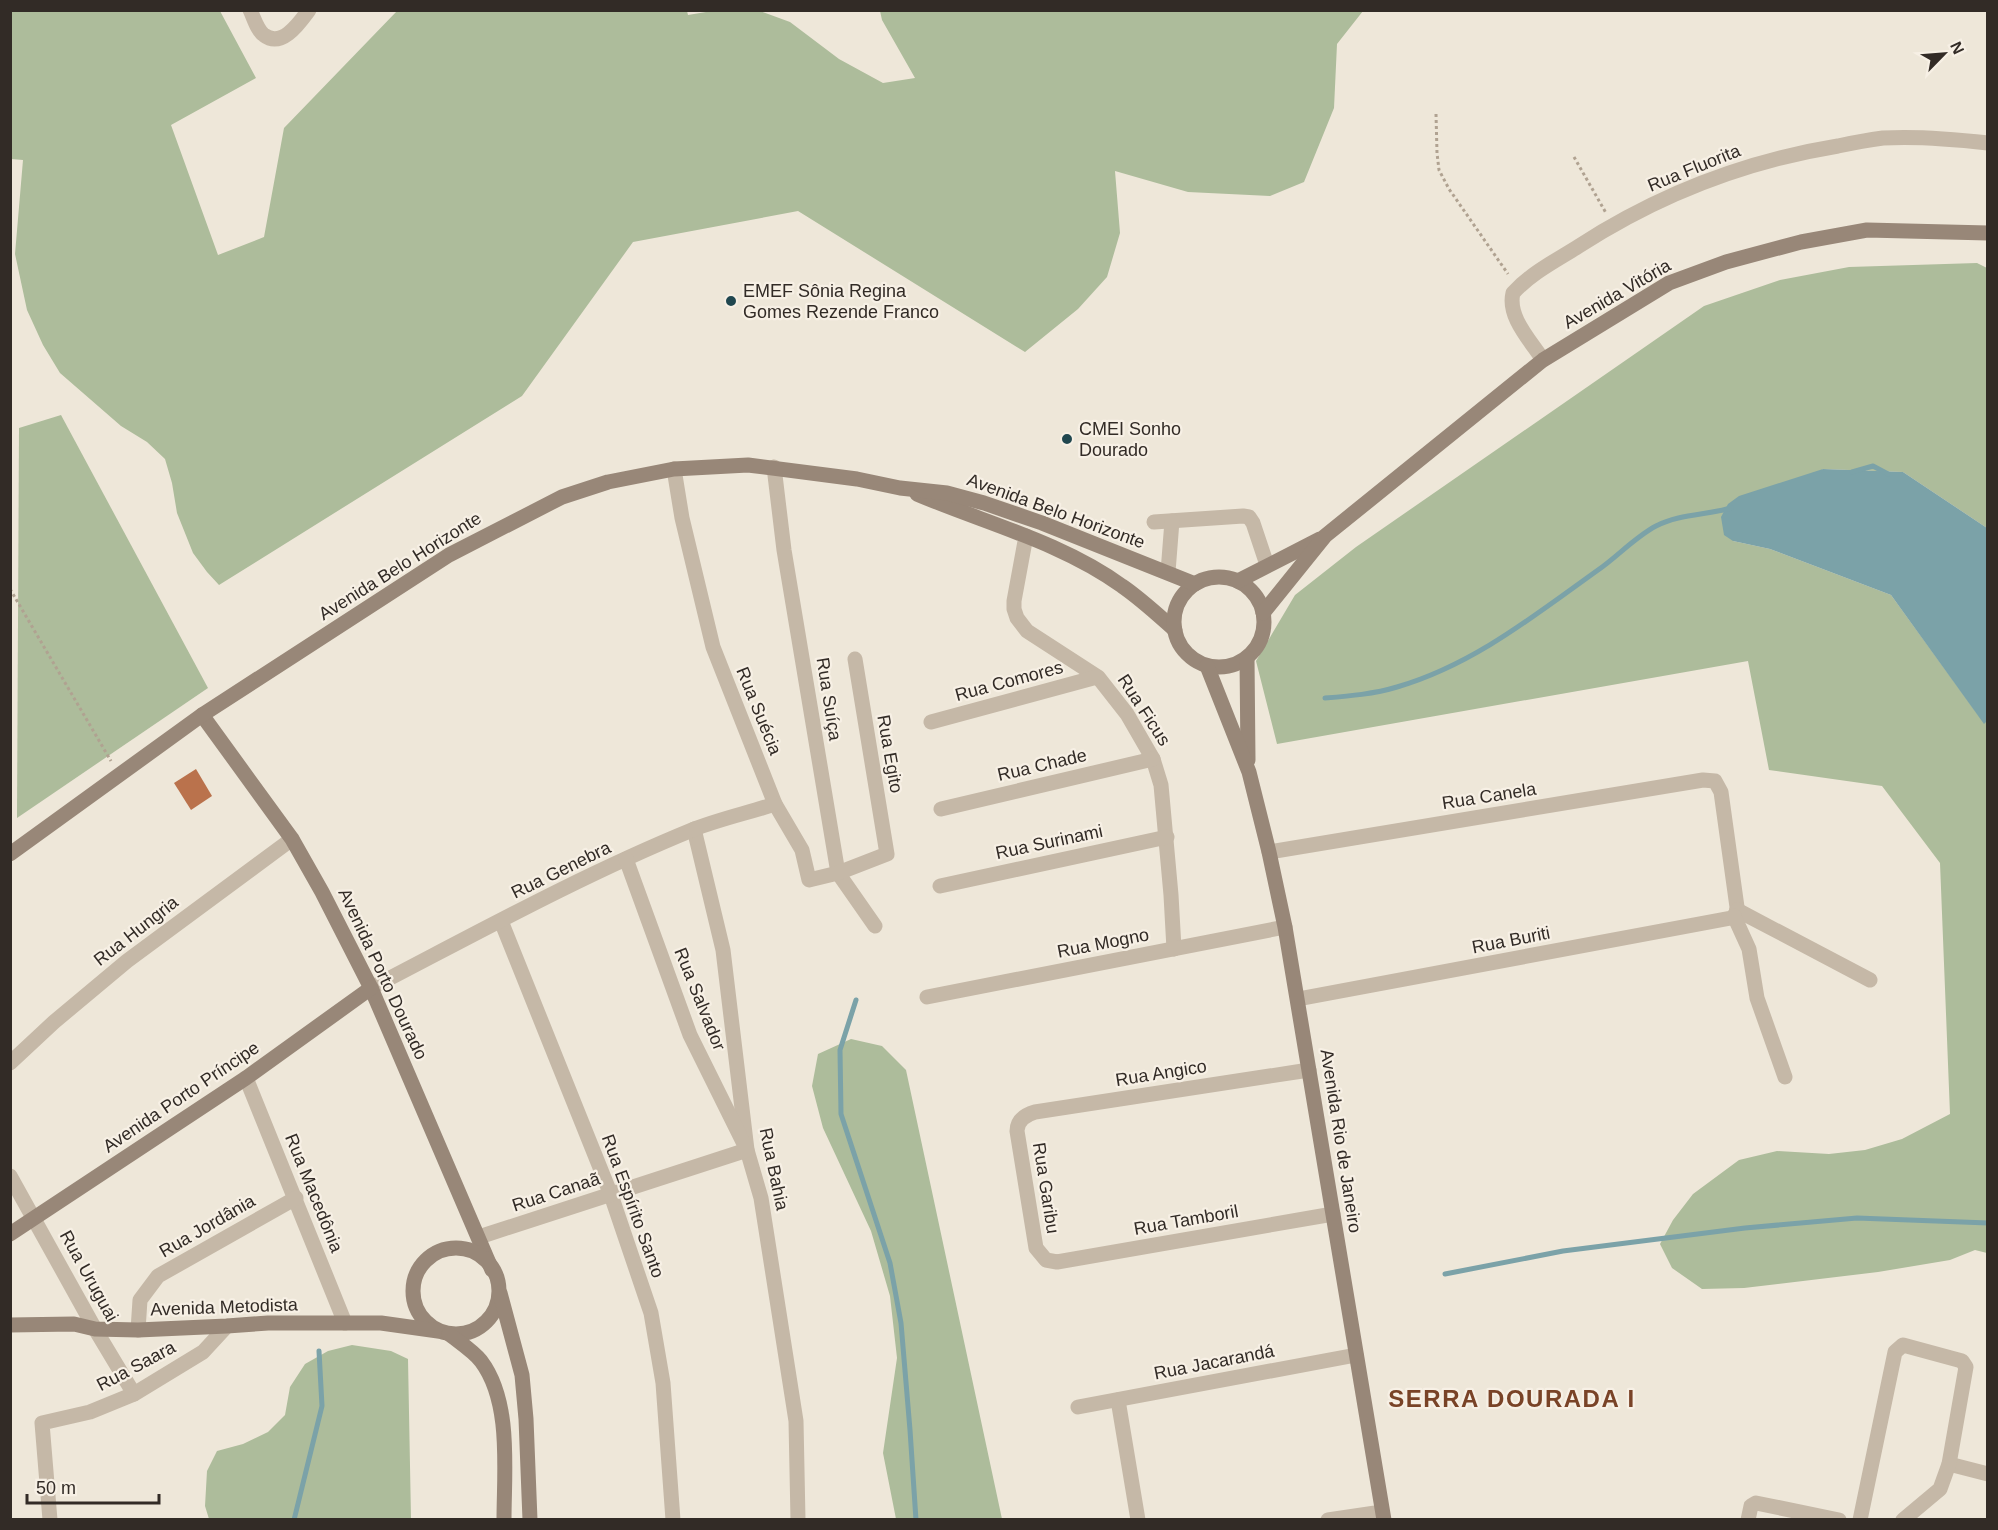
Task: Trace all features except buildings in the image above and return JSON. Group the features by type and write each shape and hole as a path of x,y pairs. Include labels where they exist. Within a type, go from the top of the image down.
{"street":[{"path":"250,10 263,35 272,38 287,35 296,28 309,10"},
{"name":"Rua Fluorita","path":"1518,288 1540,271 1612,225 1683,190 1743,168 1799,152 1882,138 1942,138 1988,143"},
{"name":"Avenida Vitória","path":"1263,613 1325,536 1543,360 1669,283 1726,262 1801,242 1867,230 1988,232"},
{"path":"1518,288 1513,293 1511,307 1516,319 1543,360"},
{"name":"Avenida Belo Horizonte","path":"10,854 202,715 449,555 562,497 608,482 674,469 748,465 947,493 984,503 1195,584"},
{"name":"Rua Suíça","path":"774,467 784,550 838,873 875,926"},
{"name":"Rua Suécia","path":"674,469 685,529 713,647 775,804 802,850 809,880 838,873 887,854"},
{"name":"Avenida Belo Horizonte","path":"900,488 1026,536 1081,561 1121,585 1175,630"},
{"path":"1154,522 1243,516 1249,518 1253,522 1267,565"},
{"path":"1168,572 1172,521"},
{"name":"Rua Ficus","path":"1026,536 1014,601 1017,618 1027,631 1097,677 1127,714 1153,759 1161,785 1167,837 1174,949"},
{"name":"Avenida Vitória","path":"1238,581 1325,536"},
{"path":"1227,578 1238,581 1255,594 1263,613 1264,626 1262,638 1247,658 1228,667 1207,666 1186,653 1175,630 1174,617 1185,593 1195,584 1205,579 1227,578"},
{"name":"Avenida Rio de Janeiro","path":"1247,658 1249,772"},
{"name":"Rua Egito","path":"855,659 887,854"},
{"name":"Avenida Rio de Janeiro","path":"1207,666 1249,772 1286,927 1383,1516"},
{"name":"Rua Comores","path":"931,722 1097,677"},
{"name":"Avenida Porto Dourado","path":"202,715 292,839 322,892 371,988 492,1270"},
{"name":"Rua Chade","path":"941,809 1153,759"},
{"name":"Rua Canela","path":"1269,852 1703,780 1715,782 1721,792 1734,914"},
{"name":"Rua Genebra","path":"371,988 626,859 694,829 775,804"},
{"name":"Rua Bahia","path":"694,829 723,950 747,1150 763,1209 796,1420 798,1520"},
{"name":"Rua Surinami","path":"940,886 1167,837"},
{"name":"Rua Hungria","path":"10,1063 54,1022 127,961 292,839"},
{"name":"Rua Salvador","path":"626,859 690,1035 747,1150"},
{"path":"1734,914 1870,980"},
{"path":"1734,914 1749,949 1757,998 1785,1077"},
{"name":"Rua Buriti","path":"1298,999 1734,914"},
{"name":"Rua Espírito Santo","path":"501,921 611,1195 651,1313 663,1383 673,1520"},
{"name":"Rua Mogno","path":"927,997 1286,927"},
{"name":"Avenida Porto Príncipe","path":"10,1234 246,1078 371,988"},
{"name":"Rua Angico","path":"1021,1119 1035,1112 1309,1070"},
{"name":"Rua Macedônia","path":"246,1078 345,1323"},
{"name":"Rua Garibu","path":"1021,1119 1017,1131 1036,1248 1046,1260"},
{"name":"Rua Canaã","path":"479,1238 747,1150"},
{"name":"Rua Uruguai","path":"10,1176 134,1394"},
{"name":"Rua Jordânia","path":"138,1330 140,1300 158,1276 296,1198"},
{"name":"Rua Tamboril","path":"1046,1260 1064,1261 1333,1214"},
{"path":"504,1520 503,1424 494,1384 480,1360 421,1317 412,1296 416,1274 422,1264 430,1256 451,1248 473,1252 483,1258 492,1270 498,1287 522,1375 527,1429 530,1520"},
{"path":"444,1332 460,1335 481,1326 495,1309 498,1287"},
{"name":"Avenida Metodista","path":"10,1325 74,1324 95,1329 138,1330 268,1323 381,1323 444,1332"},
{"name":"Rua Saara","path":"50,1520 42,1423 90,1412 134,1394 203,1352 227,1326"},
{"path":"1860,1520 1895,1352 1903,1345 1962,1361 1966,1367 1949,1464 1940,1489 1903,1520"},
{"name":"Rua Jacarandá","path":"1078,1407 1356,1355"},
{"path":"1119,1400 1138,1520"},
{"path":"1949,1464 1988,1474"},
{"path":"1748,1520 1751,1506 1756,1503 1839,1520"},
{"path":"1328,1520 1383,1516"}],"path":[{"path":"1436,114 1439,170 1449,189 1518,288"},
{"path":"1574,158 1612,225"},
{"path":"10,589 119,776"}],"green space":[{"path":"11,11 220,11 256,78 171,125 218,255 264,237 284,128 397,11 687,11 688,15 712,11 760,11 790,22 839,59 883,83 915,78 882,20 880,11 1363,11 1337,44 1334,108 1304,182 1270,196 1188,192 1115,171 1120,233 1107,277 1078,309 1025,352 798,211 633,242 522,396 219,585 193,553 177,513 165,459 147,442 121,426 60,373 43,345 27,310 15,254 23,160 11,159"},
{"path":"1977,263 1987,268 1987,528 1903,472 1823,469 1733,541 1770,549 1891,595 1984,723 1987,720 1987,1253 1975,1250 1950,1260 1878,1272 1744,1288 1702,1289 1672,1268 1660,1244 1673,1220 1693,1194 1739,1160 1777,1151 1829,1154 1865,1150 1902,1139 1950,1114 1940,863 1882,786 1769,770 1748,661 1277,744 1256,661 1295,595 1356,547 1704,306 1780,280 1849,267"},
{"path":"61,415 208,688 17,818 19,428"},
{"path":"851,1039 882,1046 906,1070 1002,1519 896,1519 883,1453 897,1358 890,1296 871,1231 823,1128 812,1086 818,1054"},
{"path":"352,1345 391,1351 408,1359 411,1519 209,1519 205,1506 207,1471 217,1451 243,1444 268,1432 285,1415 290,1387 305,1364 328,1351"}],"water":[{"path":"1823,469 1903,472 1987,528 1988,720 1984,724 1891,595 1770,549 1733,541 1724,535 1721,517 1728,504 1739,496"}],"waterway":[{"path":"1852,472 1873,466 1888,474"},
{"path":"1325,698 1388,689 1425,678 1452,666 1527,621 1656,526 1674,519 1731,508"},
{"path":"856,1000 840,1050 841,1114 890,1263 901,1323 916,1520"},
{"path":"1445,1274 1563,1251 1745,1228 1857,1218 1988,1223"},
{"path":"294,1520 322,1406 319,1351"}],"place":[{"name":"EMEF Sônia Regina Gomes Rezende Franco","path":"731,301"},
{"name":"CMEI Sonho Dourado","path":"1067,439"}],"district":[{"name":"SERRA DOURADA I","path":"1512,1399"}]}
